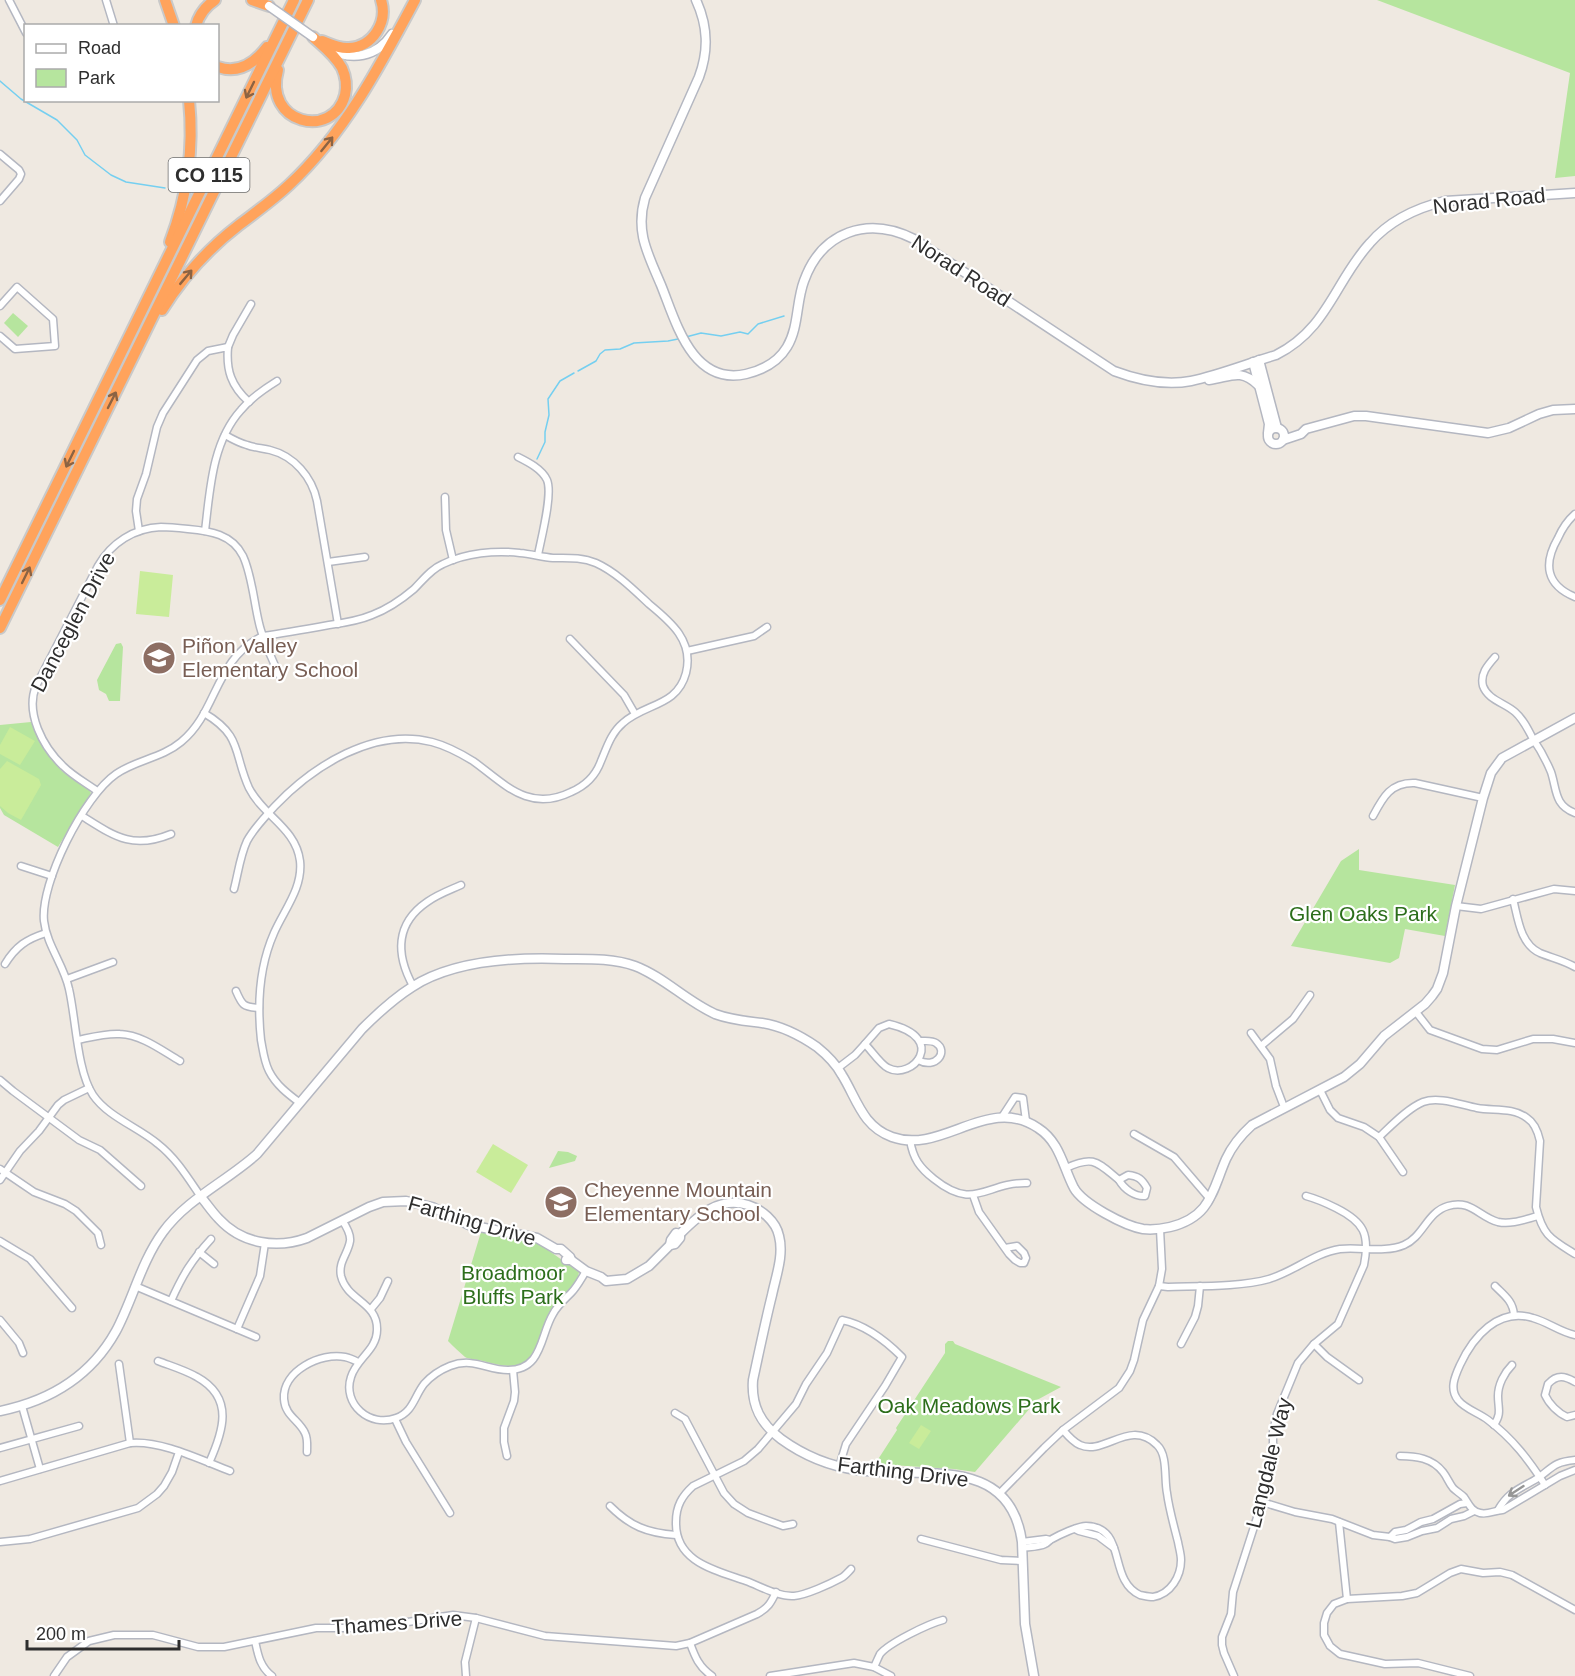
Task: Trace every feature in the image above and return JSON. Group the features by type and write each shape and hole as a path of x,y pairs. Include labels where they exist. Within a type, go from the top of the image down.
{"highway":[{"path":"165,0 173,24"},
{"path":"197,24 204,9 215,0"},
{"path":"252,0 264,2"},
{"name":"CO 115","path":"0,628 310,0"},
{"path":"313,37 342,48 364,45 376,34 382,20 381,0"},
{"path":"131,362 165,305 199,263 222,239 290,185 335,135 387,51 414,0"},
{"name":"CO 115","path":"0,600 292,3"},
{"path":"219,67 236,70 250,64 264,51 282,25"},
{"path":"293,32 276,77 276,93 286,111 292,116 307,121 322,120 335,112 344,100 346,88 345,76 337,61 313,37"},
{"path":"123,350 162,261 181,208 189,153 189,102"}],"street":[{"path":"9,0 24,29"},
{"path":"106,0 113,24"},
{"path":"264,2 330,50 344,55 359,56 373,52 385,44 414,0"},
{"name":"Norad Road","path":"696,0 702,14 706,52 702,69 648,189 641,215 643,242 683,338 693,355 702,364 726,375 756,372 768,366 786,349 792,338 804,281 818,254 829,243 845,234 873,228 901,232 1114,371 1152,382 1191,381 1287,349 1309,331 1325,311 1366,247 1398,219 1428,205 1445,201 1575,193"},
{"path":"0,154 20,172 19,179 0,201"},
{"path":"0,306 17,286 53,319 55,346 15,349 0,336"},
{"path":"249,402 230,378 227,363 228,347 251,304"},
{"path":"139,531 137,499 145,480 155,433 163,413 197,360 208,351 228,347"},
{"path":"1256,361 1281,433 1278,444 1269,441 1269,423 1259,386 1256,361"},
{"path":"1191,381 1242,374 1259,386"},
{"path":"205,531 216,458 225,435 235,417 249,402 277,381"},
{"path":"1268,433 1272,429 1281,433 1299,428 1306,429 1354,416 1488,433 1509,428 1553,410 1575,409"},
{"path":"225,435 246,445 280,453 303,472 315,492 338,624"},
{"path":"518,457 531,464 547,480 547,509 538,555"},
{"path":"445,497 447,530 453,560"},
{"path":"1575,514 1564,526 1551,550 1549,571 1554,583 1563,592 1575,597"},
{"name":"Danceglen Drive","path":"97,791 65,768 50,751 34,717 32,697 101,560 115,544 139,531 163,527 205,531 225,537 235,545 246,563 263,636 279,675"},
{"name":"Farthing Drive","path":"687,651 679,634 667,620 606,568 595,562 581,558 498,552 453,560 434,570 390,606 366,618 263,636 248,645 236,656 223,675 204,713 190,734 166,752 119,772 97,791 62,850 52,876 44,907 46,933 67,978 84,1076 89,1088 102,1105 168,1152 218,1219 228,1228 248,1239 265,1243 285,1244 297,1241 369,1206 383,1202 406,1201 432,1207 470,1225 537,1238 556,1249 557,1254 567,1261 571,1260 606,1281 613,1281 627,1280 649,1266 670,1245 677,1242 680,1234 702,1212 727,1203 738,1202 755,1208 770,1219 775,1226 779,1235 780,1256 753,1380 752,1391 760,1419 772,1432 803,1453 840,1467 858,1471 969,1477 990,1486 999,1494 1009,1505 1021,1529 1025,1624 1034,1676"},
{"path":"328,562 365,557"},
{"path":"234,890 247,842 268,813 301,782 339,757 372,745 405,739 425,740 454,750 507,788 522,795 540,799 558,797 574,791 591,777 598,768 608,743 623,723 635,714 663,703 677,691 686,670 687,651 754,636 767,627"},
{"path":"570,639 624,695 635,714"},
{"path":"1495,657 1485,667 1482,684 1486,693 1514,710 1523,721 1551,772 1557,796 1563,807 1575,813"},
{"path":"204,713 221,724 230,734 256,800 288,832 296,845 300,860 300,874 296,890 269,947 261,976 259,1008 263,1051 268,1069 283,1089 300,1103"},
{"path":"0,1411 22,1406 65,1386 100,1354 116,1330 150,1254 164,1231 189,1205 257,1154 362,1029 413,986 433,976 500,960 518,958 594,959 633,966 650,973 714,1013 734,1020 763,1023 788,1030 819,1049 837,1068 860,1112 868,1122 887,1135 910,1140 929,1138 990,1118 1014,1118 1026,1121 1047,1135 1059,1152 1074,1188 1088,1202 1135,1227 1160,1229 1177,1225 1204,1208 1226,1159 1243,1133 1252,1125 1353,1071 1384,1036 1425,1004 1437,989 1443,973 1456,906 1491,773 1502,758 1575,718"},
{"path":"1373,816 1389,791 1406,783 1483,798"},
{"path":"82,816 112,835 126,840 144,842 171,834"},
{"path":"21,866 52,876"},
{"path":"413,986 405,972 402,959 402,936 408,922 429,900 462,885"},
{"path":"1456,906 1481,909 1554,889 1575,891"},
{"path":"1513,900 1523,935 1532,948 1575,967"},
{"path":"5,964 19,945 46,933"},
{"path":"67,978 113,962"},
{"path":"236,991 241,1003 259,1008"},
{"path":"1261,1046 1293,1019 1310,995"},
{"path":"1416,1011 1430,1030 1482,1049 1497,1050 1533,1040 1553,1039 1575,1043"},
{"path":"837,1068 855,1054 879,1028 889,1024 912,1032 920,1041 922,1049 918,1060 910,1067 900,1071 890,1070 882,1065 865,1044"},
{"path":"1251,1033 1270,1059 1284,1107"},
{"path":"78,1040 115,1034 130,1035 180,1060"},
{"path":"918,1060 928,1064 935,1062 941,1054 938,1044 933,1041 920,1041"},
{"path":"0,1080 79,1140 100,1150 141,1186"},
{"path":"0,1180 3,1171 64,1100 89,1088"},
{"path":"1320,1090 1330,1110 1338,1118 1364,1127 1379,1137 1403,1173"},
{"path":"1002,1117 1015,1097 1023,1098 1026,1121"},
{"path":"1379,1137 1413,1107 1424,1101 1432,1100 1512,1111 1527,1118 1538,1132 1540,1141 1536,1207 1538,1216 1544,1232 1575,1254"},
{"path":"1134,1134 1174,1157 1210,1199"},
{"path":"910,1140 914,1157 922,1170 951,1191 973,1195 1016,1183 1027,1183"},
{"path":"1066,1168 1088,1160 1096,1162 1136,1195 1145,1196 1147,1188 1139,1177 1128,1175 1119,1180"},
{"path":"3,1171 34,1192 65,1204 76,1211 98,1233 101,1245"},
{"path":"973,1195 980,1212 1005,1248"},
{"path":"1306,1196 1317,1198 1352,1216 1363,1230 1366,1248"},
{"path":"1159,1286 1256,1282 1272,1278 1339,1249 1398,1247 1408,1243 1416,1236 1432,1215 1449,1206 1461,1204 1500,1222 1511,1223 1538,1216"},
{"path":"342,1220 350,1235 350,1242 341,1262 341,1277 349,1292 371,1309 377,1324 376,1338 372,1347 358,1362 351,1374 350,1382 350,1396 353,1403 358,1410 371,1419 387,1421 404,1415 423,1385 439,1371 451,1365 472,1363 513,1370 531,1361 536,1355 554,1312 576,1287 586,1271"},
{"path":"999,1494 1044,1448 1111,1394 1124,1380 1134,1360 1143,1320 1159,1286 1162,1269 1160,1229"},
{"path":"171,1301 192,1260 211,1239"},
{"path":"0,1241 30,1259 72,1308"},
{"path":"237,1329 260,1276 265,1243"},
{"name":"Langdale Way","path":"1234,1676 1224,1653 1222,1637 1231,1614 1233,1592 1262,1502 1273,1451 1277,1414 1298,1363 1314,1344 1338,1324 1364,1265 1366,1248"},
{"path":"199,1252 214,1264"},
{"path":"371,1309 380,1298 388,1281"},
{"path":"135,1286 256,1337"},
{"path":"1181,1344 1195,1317 1200,1286"},
{"path":"1495,1286 1509,1300 1514,1308 1514,1315"},
{"path":"1545,1485 1524,1453 1505,1434 1458,1400 1454,1394 1454,1378 1467,1350 1494,1322 1514,1315 1535,1318 1568,1334 1575,1335"},
{"path":"0,1320 19,1343 23,1353"},
{"path":"840,1467 846,1444 902,1357 884,1339 852,1322 842,1320 827,1353 806,1384 796,1404 752,1455 693,1486 680,1501 676,1514 676,1535 689,1556 704,1565 788,1596 802,1594 843,1577 851,1569"},
{"path":"1314,1344 1327,1357 1359,1380"},
{"path":"308,1452 307,1440 301,1426 288,1414 285,1407 283,1398 285,1387 298,1371 320,1358 343,1356 358,1362"},
{"path":"158,1361 196,1376 215,1392 221,1403 222,1427 209,1463"},
{"path":"119,1364 130,1443"},
{"path":"1494,1425 1500,1411 1499,1388 1503,1377 1512,1365"},
{"path":"507,1456 504,1428 514,1401 513,1370"},
{"path":"1575,1382 1567,1377 1557,1377 1548,1384 1545,1395 1552,1406 1563,1416 1567,1418 1575,1415"},
{"path":"22,1406 40,1469"},
{"path":"675,1413 685,1419 729,1499 741,1509 783,1526 793,1524"},
{"path":"395,1419 406,1442 450,1513"},
{"path":"0,1448 79,1426"},
{"path":"1022,1545 1046,1544 1078,1527 1086,1526 1100,1529 1110,1537 1123,1579 1136,1593 1146,1597 1155,1597 1164,1593 1177,1578 1181,1558 1160,1447 1152,1440 1134,1434 1090,1447 1082,1446 1073,1442 1063,1431"},
{"path":"0,1480 139,1442 160,1445 230,1471"},
{"path":"0,1542 30,1539 138,1508 164,1486 179,1452"},
{"path":"1400,1456 1416,1456 1434,1464 1474,1511 1484,1514 1491,1514 1498,1510 1510,1494 1540,1477 1553,1465 1575,1460"},
{"path":"1498,1510 1503,1510 1575,1470"},
{"path":"1262,1502 1395,1539 1437,1528 1451,1519 1474,1511"},
{"path":"1390,1537 1395,1532 1406,1530 1460,1504 1467,1503"},
{"path":"610,1506 643,1529 660,1534 676,1535"},
{"path":"1447,1510 1451,1519"},
{"path":"1339,1522 1347,1599"},
{"path":"921,1539 1001,1560 1022,1561"},
{"path":"1470,1676 1418,1663 1385,1664 1340,1654 1326,1641 1323,1629 1327,1613 1334,1604 1347,1599 1410,1595 1424,1590 1450,1572 1461,1569 1512,1575 1575,1610"},
{"name":"Thames Drive","path":"54,1676 67,1657 78,1649 90,1641 114,1635 153,1635 198,1647 224,1647 316,1628 369,1628 453,1615 476,1618 545,1636 676,1646 690,1643 767,1608 772,1603 776,1592"},
{"path":"466,1676 465,1662 476,1618"},
{"path":"874,1667 880,1655 887,1648 932,1623 943,1620"},
{"path":"255,1641 264,1669 272,1676"},
{"path":"690,1643 696,1660 712,1676"},
{"path":"770,1676 854,1663 874,1667 891,1676"}],"green space":[{"path":"1377,0 1575,0 1575,176 1555,178 1570,73"},
{"path":"13,313 28,326 18,337 4,323"},
{"path":"140,571 173,575 169,617 136,614"},
{"path":"121,643 123,647 120,701 109,701 106,694 99,690 97,680 116,644"},
{"path":"31,722 57,766 91,793 58,847 4,815 0,808 0,725"},
{"path":"10,727 35,741 20,765 0,754 0,745"},
{"path":"7,761 39,779 41,785 21,820 0,806 0,769"},
{"name":"Glen Oaks Park","path":"1359,849 1359,870 1455,885 1445,936 1405,929 1399,958 1390,963 1291,946 1341,861"},
{"path":"493,1144 528,1165 511,1193 476,1172"},
{"path":"558,1151 577,1156 575,1161 549,1168"},
{"name":"Broadmoor Bluffs Park","path":"481,1232 523,1238 538,1243 579,1272 575,1283 549,1313 534,1352 524,1363 518,1365 504,1366 467,1358 448,1341"},
{"name":"Oak Meadows Park","path":"953,1341 955,1344 1061,1387 1037,1400 975,1472 875,1464 945,1353 945,1344"},
{"path":"921,1425 931,1431 919,1449 909,1443"}],"waterway":[{"path":"0,81 24,101"},
{"path":"26,102 57,120 77,140 85,155 111,175 126,182 165,188"},
{"path":"686,337 701,333 721,336 740,332 748,334 758,324 784,316"},
{"path":"578,371 596,361 605,350 620,349 634,343 678,339"},
{"path":"537,459 545,442 549,415 548,399 560,381 574,373"}],"place":[{"name":"Piñon Valley Elementary School","path":"159,658"},
{"name":"Cheyenne Mountain Elementary School","path":"561,1202"}]}
